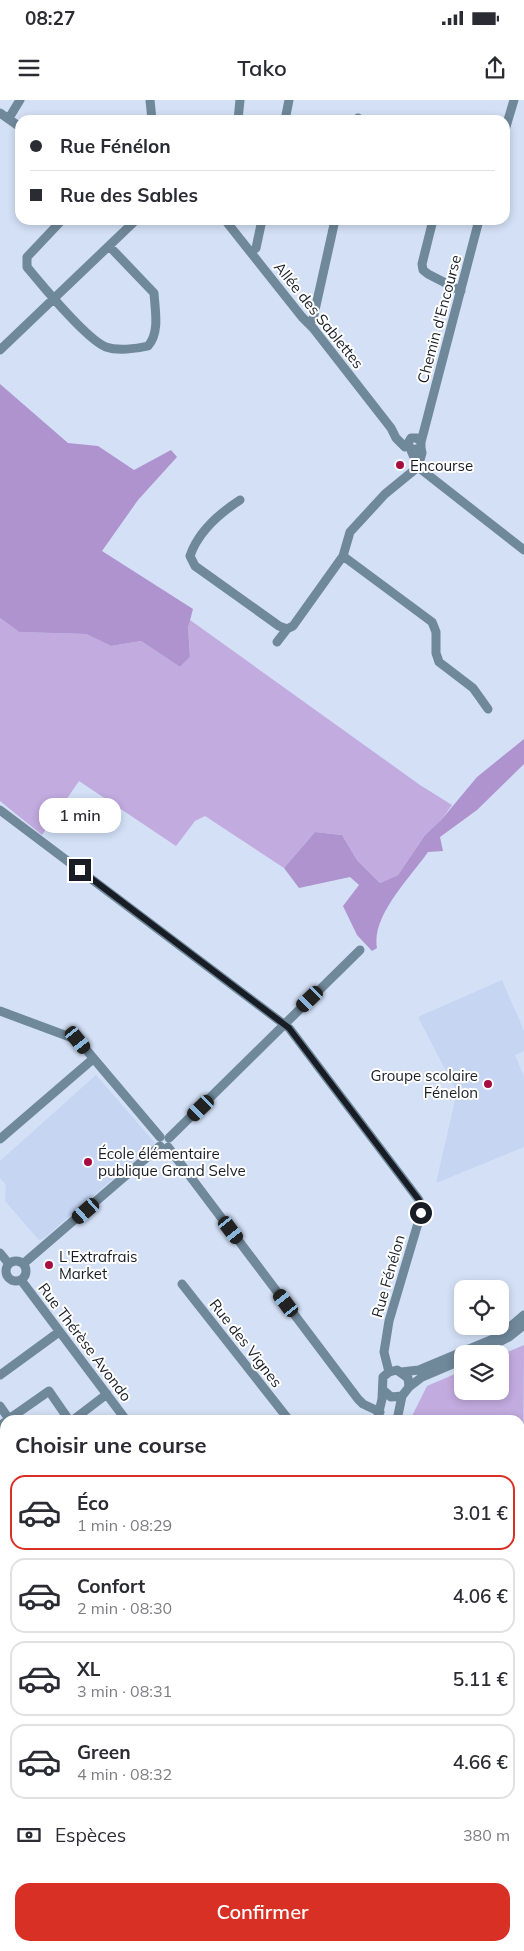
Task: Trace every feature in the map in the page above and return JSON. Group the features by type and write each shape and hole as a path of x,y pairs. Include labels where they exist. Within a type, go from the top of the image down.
{"street":[{"path":"9,118 20,100"},
{"path":"150,100 152,115"},
{"path":"238,115 240,100"},
{"path":"286,115 290,100"},
{"path":"510,115 514,100"},
{"path":"0,113 15,123"},
{"path":"57,225 26,257 26,267 53,298 98,343 113,349 148,346 152,341 155,330 154,293 110,247"},
{"path":"0,350 131,225"},
{"name":"Allée des Sablettes","path":"229,225 391,428 415,444"},
{"path":"251,252 256,248 261,225"},
{"path":"309,324 313,319 334,225"},
{"path":"432,225 422,264 423,270 461,291"},
{"name":"Chemin d'Encourse","path":"415,444 425,425 478,225"},
{"path":"415,444 418,467 524,550"},
{"path":"240,500 224,510 194,543 190,556 195,566 279,626 287,628 293,626 343,556 350,532 385,494 418,467"},
{"path":"343,556 432,622 436,632 436,653 439,662 473,688 488,709"},
{"path":"278,642 287,628"},
{"path":"0,810 284,1024"},
{"path":"23,1264 165,1142 360,950"},
{"path":"0,1011 78,1040 165,1142 358,1398 377,1415"},
{"name":"Rue Fénélon","path":"284,1024 419,1200 422,1207 389,1321 384,1352 389,1372"},
{"path":"0,1139 93,1059"},
{"path":"0,1253 9,1264"},
{"path":"16,1261 23,1264 26,1272 22,1280 4,1280 9,1264 16,1261"},
{"name":"Rue Thérèse Avondo","path":"22,1280 122,1415"},
{"name":"Rue des Vignes","path":"182,1284 285,1415"},
{"path":"378,1415 383,1390 383,1377 389,1372 419,1370 498,1337 524,1315"},
{"path":"493,1345 509,1337 524,1325"},
{"path":"0,1375 59,1332"},
{"path":"398,1415 402,1396 409,1386 422,1376 454,1363"},
{"path":"401,1372 408,1378 409,1386"},
{"path":"383,1390 391,1397 402,1396"},
{"path":"14,1415 48,1391 65,1415"},
{"path":"80,1415 107,1394"}],"shaded area":[{"path":"0,384 68,443 98,446 134,470 171,450 177,457 138,500 102,551 193,609 188,628 190,657 180,667 141,641 111,646 86,634 19,632 0,618"},
{"path":"0,618 19,632 86,634 111,646 141,641 180,667 190,657 188,628 190,620 420,785 452,805 442,819 425,835 398,875 380,883 357,860 342,835 315,832 284,868 205,816 195,821 176,846 79,781 42,835 0,801"},
{"path":"524,739 524,764 477,810 440,837 443,851 428,852 402,885 380,923 377,948 372,951 357,935 343,906 359,885 350,877 299,888 284,868 315,832 342,835 357,860 380,883 398,875 425,835 442,819 477,777"},
{"name":"Groupe scolaire Fénelon","path":"502,980 524,1031 524,1051 515,1055 524,1077 524,1147 436,1183 457,1092 418,1017"},
{"path":"96,1075 155,1143 43,1239 39,1240 5,1201 6,1185 0,1178 0,1161"},
{"path":"524,1345 524,1415 412,1415 427,1386 454,1374 454,1400 509,1400 509,1351"}],"place":[{"name":"Encourse","path":"400,465"},
{"name":"Groupe scolaire Fénelon","path":"488,1084"},
{"name":"École élémentaire publique Grand Selve","path":"88,1162"},
{"name":"L'Extrafrais Market","path":"49,1265"}],"route":[{"path":"80,870 289,1028 419,1200 422,1207 421,1213"}]}
